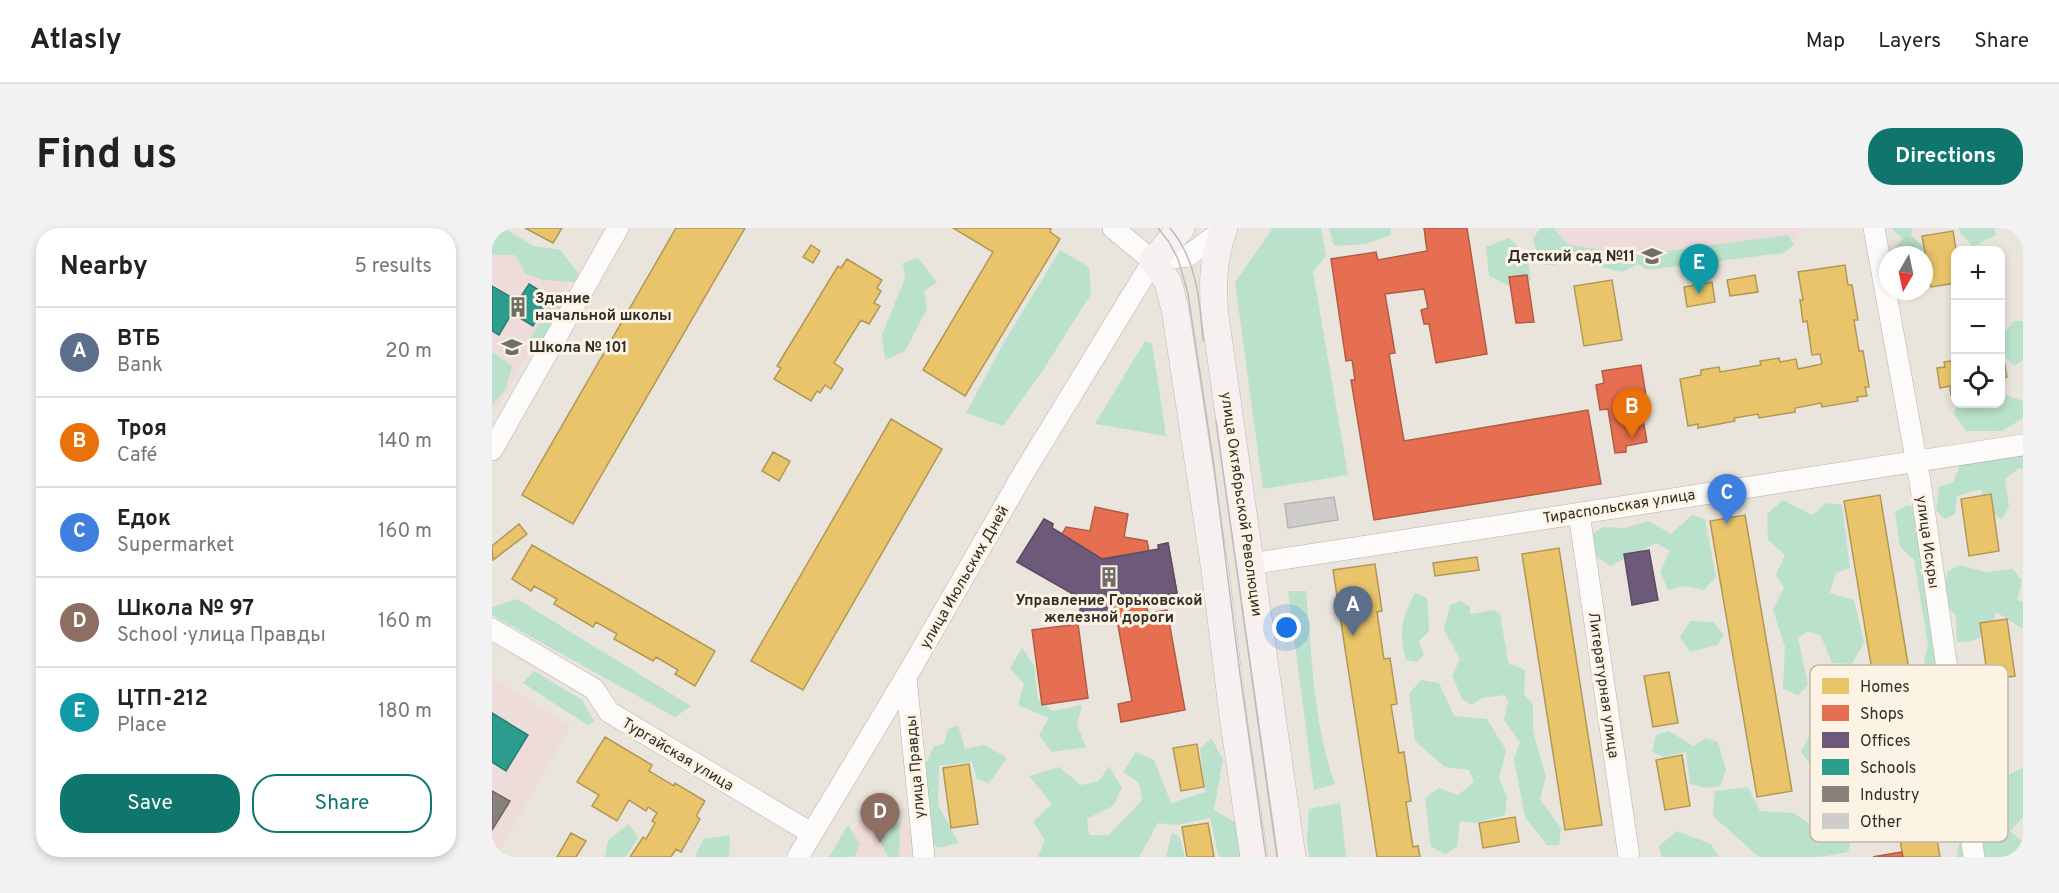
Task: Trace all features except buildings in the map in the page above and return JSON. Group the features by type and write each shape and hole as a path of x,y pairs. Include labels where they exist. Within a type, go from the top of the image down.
{"main road":[{"path":"1181,228 1160,271 1175,309 1215,570 1254,857"},
{"name":"улица Октябрьской Революции","path":"1223,229 1214,258 1213,292 1219,350 1292,857"},
{"path":"1199,460 1235,455"},
{"name":"Тираспольская улица","path":"1215,570 1250,564"},
{"path":"1234,723 1272,717"}],"street":[{"path":"492,450 618,228"},
{"path":"1113,228 1160,271"},
{"name":"улица Искры","path":"1874,228 1916,460 1946,665"},
{"name":"улица Октябрьской Революции","path":"1160,271 1188,256 1223,229"},
{"name":"улица Июльских Дней","path":"798,857 906,678 1023,474 1131,297 1160,271"},
{"name":"Тираспольская улица","path":"1250,564 2023,445"},
{"name":"Литературная улица","path":"1579,513 1629,857"},
{"name":"Тургайская улица","path":"492,629 594,689 609,712 812,833"},
{"name":"улица Правды","path":"906,678 924,857"},
{"name":"улица Искры","path":"1972,842 1974,857"}],"shaded area":[{"name":"Детский сад №11","path":"1544,228 1804,228 1793,243 1646,265 1547,246"},
{"name":"Школа № 101","path":"492,234 573,276 492,417"},
{"path":"492,677 571,726 496,857 492,857"},
{"path":"870,804 913,829 915,857 838,857"}],"green space":[{"path":"492,228 505,229 534,246 560,250 579,274 574,282 543,280 526,274 515,255 492,255"},
{"path":"1273,228 1321,228 1326,256 1313,272 1348,475 1263,489 1235,282"},
{"path":"1329,228 1391,228 1391,235 1366,244 1334,246"},
{"path":"1541,228 1553,228 1569,245 1639,255 1788,235 1794,245 1783,253 1647,270 1638,264 1622,272 1575,261 1552,265 1540,264 1533,238"},
{"path":"1891,228 1913,228 1911,236 1923,246 1896,246 1903,239"},
{"path":"1959,228 1994,228 1996,235 1972,246"},
{"path":"1509,238 1527,256 1531,280 1512,287 1489,276 1486,247"},
{"path":"1060,250 1089,267 1091,294 1043,370 1003,426 966,413 1003,344"},
{"path":"918,258 937,282 924,291 927,309 905,351 885,360 882,335 905,278 903,263"},
{"path":"557,293 570,293 546,350 533,351 528,342"},
{"path":"2014,321 2023,321 2023,360 2014,366 2005,357 2005,331"},
{"path":"1145,341 1152,343 1166,436 1095,424"},
{"path":"492,352 512,366 506,388 492,405"},
{"path":"2005,394 2023,401 2023,418 2002,431 1966,431 1953,413 1956,408 2005,408"},
{"path":"1997,454 2015,458 2023,454 2023,469 2019,468 2005,479 2009,507 2002,519 1987,511 1981,489 1957,496 1955,514 1945,519 1936,511 1939,487 1953,482 1962,460"},
{"path":"1783,500 1812,515 1827,503 1842,505 1850,568 1836,573 1830,593 1854,600 1864,642 1852,664 1832,663 1821,636 1809,631 1798,637 1808,685 1798,695 1783,689 1785,647 1773,610 1784,587 1776,575 1785,555 1768,540 1767,514"},
{"path":"1907,505 1921,508 1940,665 1924,663 1928,645 1914,560 1900,547 1895,512"},
{"path":"1692,515 1705,519 1716,577 1704,590 1685,586 1668,590 1660,571 1670,551 1656,543 1610,566 1591,552 1588,537 1603,527 1624,528 1649,521 1671,534"},
{"path":"1960,565 1986,572 2013,569 2022,581 2017,600 2023,602 2023,629 1996,612 1990,633 1972,641 1957,642 1956,616 1942,600 1947,572"},
{"path":"1288,591 1306,591 1318,713 1335,784 1314,790"},
{"path":"1415,593 1427,598 1429,631 1419,641 1424,654 1418,662 1406,660 1402,641 1404,618"},
{"path":"517,599 691,706 675,717 492,615 492,607"},
{"path":"1461,601 1470,607 1470,614 1494,610 1500,614 1509,666 1511,664 1525,670 1524,694 1533,705 1533,731 1546,777 1540,799 1561,828 1559,845 1547,845 1525,817 1514,759 1520,742 1504,720 1508,701 1505,695 1482,698 1472,705 1462,699 1452,675 1460,659 1444,630 1450,605"},
{"path":"1690,621 1713,622 1724,635 1717,645 1690,652 1680,637"},
{"path":"1022,648 1034,665 1038,700 1053,711 1082,705 1077,725 1086,747 1052,752 1039,735 1049,718 1018,705 1024,684 1010,668"},
{"path":"534,671 582,700 595,722 587,725 523,683"},
{"path":"1421,680 1439,683 1454,716 1487,719 1506,750 1499,779 1507,797 1505,815 1474,823 1460,821 1457,847 1445,854 1431,847 1425,798 1439,788 1458,795 1474,782 1469,770 1445,767 1415,741 1409,694"},
{"path":"958,725 965,749 985,745 1007,758 989,783 977,779 972,762 939,766 938,805 959,843 938,848 927,838 920,777 934,746 944,744 948,729"},
{"path":"1669,731 1693,746 1706,738 1718,742 1726,770 1720,786 1706,788 1690,784 1686,752 1664,757 1652,752 1656,735"},
{"path":"1810,735 1810,764 1801,752"},
{"path":"1211,738 1223,759 1214,810 1238,824 1240,857 1219,857 1210,818 1176,825 1158,823 1139,857 1038,857 1045,840 1033,822 1052,804 1029,776 1059,767 1081,785 1099,781 1109,766 1122,788 1113,806 1087,819 1089,835 1109,835 1142,800 1139,783 1123,772 1136,752 1154,760 1171,803 1205,792 1200,749"},
{"path":"2023,768 2023,817 2010,831 2023,842 2023,857 1957,857 1959,842 2008,842 2008,775"},
{"path":"1748,787 1760,811 1794,813 1810,824 1810,842 1851,842 1848,852 1821,857 1759,857 1713,816 1715,791"},
{"path":"1340,803 1346,857 1309,857 1307,840 1309,809"},
{"path":"878,809 900,824 899,857 888,857 871,824"},
{"path":"629,824 638,838 626,857 605,857 608,840"},
{"path":"848,825 860,844 855,857 829,857"},
{"path":"1677,831 1711,844 1719,857 1662,857 1659,846"},
{"path":"1172,832 1180,838 1185,857 1166,857"},
{"path":"730,835 729,857 695,857 703,839"}],"tram line":[{"path":"1158,228 1178,259 1188,294 1213,459 1266,857"},
{"path":"1170,228 1179,240 1192,267 1203,341"},
{"path":"1216,421 1277,857"}],"place":[{"name":"Детский сад №11","path":"1652,256"},
{"name":"ЦТП-212","path":"1699,294"},
{"name":"Здание начальной школы","path":"518,307"},
{"name":"Школа № 101","path":"512,347"},
{"name":"Троя","path":"1632,438"},
{"name":"Едок","path":"1727,524"},
{"name":"Управление Горьковской железной дороги","path":"1109,577"},
{"name":"ВТБ","path":"1353,636"},
{"name":"Школа № 97","path":"880,843"}]}
